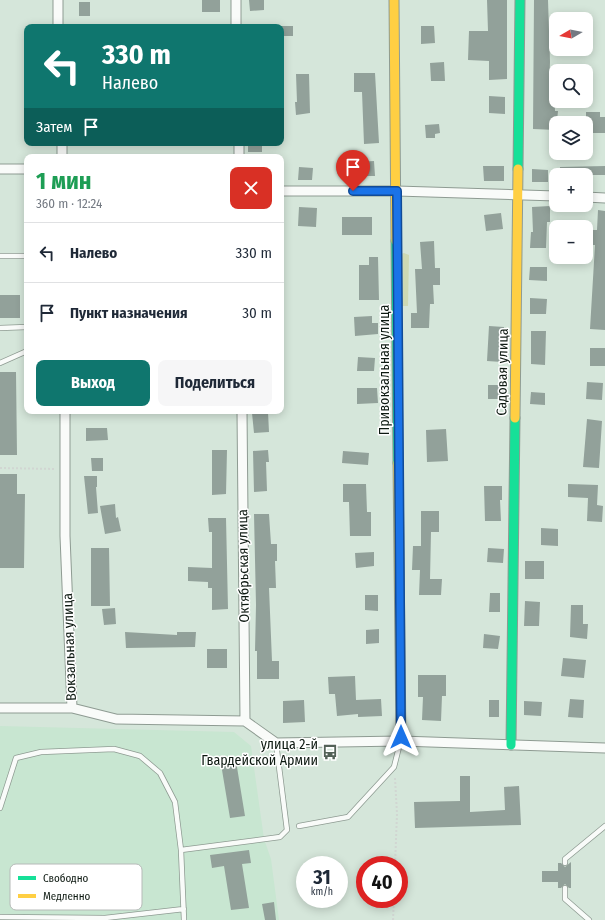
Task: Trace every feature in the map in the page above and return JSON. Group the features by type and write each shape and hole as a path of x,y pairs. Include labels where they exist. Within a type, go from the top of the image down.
{"street":[{"path":"58,0 58,24"},
{"path":"236,0 236,24"},
{"name":"Привокзальная улица","path":"394,0 401,741"},
{"name":"Садовая улица","path":"511,745 519,195 520,0"},
{"path":"0,169 24,169"},
{"path":"284,191 397,191 549,196"},
{"path":"593,197 605,198"},
{"name":"Вокзальная улица","path":"65,414 65,536 72,708 116,720 245,722"},
{"name":"Октябрьская улица","path":"242,414 245,722"},
{"path":"0,708 72,708"},
{"path":"245,722 276,743 401,741 605,748"}],"lane":[{"path":"0,256 24,256"},
{"path":"0,328 24,327"},
{"path":"0,363 24,352"},
{"path":"300,826 348,817 394,767 401,741"},
{"path":"181,850 280,837 288,830 276,743"},
{"path":"0,808 16,758 41,752 114,749 140,756 160,773 175,802 181,850 184,920"},
{"path":"565,863 565,859 605,826"},
{"path":"565,888 565,899 589,920"},
{"path":"0,917 106,918 184,909"}],"path":[{"path":"0,468 65,470"},
{"path":"394,767 397,814 395,856"},
{"path":"393,920 394,908"}],"shaded area":[{"path":"404,253 409,255 408,306 398,306 398,255"},
{"path":"0,726 234,732 251,746 264,839 271,859 279,920 0,920"}],"building":[{"path":"202,0 220,0 220,12 202,12"},
{"path":"249,0 264,0 264,10 250,11"},
{"path":"487,0 507,0 507,79 489,80 489,61 468,60 469,31 488,31"},
{"path":"534,0 548,0 550,62 549,108 555,108 555,111 558,111 557,116 549,116 549,130 533,129"},
{"path":"79,2 90,2 90,16 79,16"},
{"path":"284,26 293,26 293,36 284,36"},
{"path":"421,26 434,26 435,43 421,44"},
{"path":"444,62 445,81 431,81 430,63"},
{"path":"354,73 375,73 379,143 364,144 362,92 354,92"},
{"path":"296,74 309,74 310,113 296,115"},
{"path":"489,96 505,97 505,114 489,113"},
{"path":"586,112 600,112 600,117 605,117 605,133 593,133 593,116 586,116"},
{"path":"439,124 440,133 435,134 435,138 426,138 425,125"},
{"path":"248,146 262,146 262,152 248,152"},
{"path":"374,161 375,176 358,176 357,162"},
{"path":"483,166 504,166 504,181 484,181"},
{"path":"605,166 605,175 593,175 593,168 560,167"},
{"path":"299,167 313,168 312,180 298,180"},
{"path":"532,169 548,170 548,182 532,182"},
{"path":"549,206 550,220 547,222 546,248 530,248 531,232 533,232 532,207"},
{"path":"299,207 317,208 316,227 298,226"},
{"path":"598,210 605,211 605,330 590,329 595,245 593,245 593,230 597,230"},
{"path":"501,213 503,229 486,231 484,215"},
{"path":"342,217 372,217 372,235 342,235"},
{"path":"434,241 435,268 440,268 440,285 433,285 434,304 430,304 429,328 411,328 411,313 417,313 415,269 422,269 420,242"},
{"path":"369,257 378,257 379,300 359,300 359,265 369,265"},
{"path":"530,267 547,267 547,281 529,280"},
{"path":"0,295 20,295 20,318 0,318"},
{"path":"530,298 547,299 546,314 530,314"},
{"path":"372,316 372,323 378,323 378,334 355,336 354,317"},
{"path":"489,326 504,327 502,362 487,361"},
{"path":"531,331 546,331 545,365 531,364"},
{"path":"590,348 605,348 605,366 590,366"},
{"path":"358,357 375,358 374,371 357,371"},
{"path":"0,372 16,372 17,455 0,455"},
{"path":"587,382 603,383 602,400 586,399"},
{"path":"488,385 504,385 504,399 488,399"},
{"path":"357,388 377,388 378,403 357,404"},
{"path":"531,392 545,393 545,405 530,404"},
{"path":"252,414 268,414 269,432 254,433"},
{"path":"587,419 602,421 599,468 583,467"},
{"path":"86,428 107,428 108,440 86,441"},
{"path":"446,429 448,461 427,462 426,430"},
{"path":"212,450 227,450 226,494 212,495"},
{"path":"268,450 269,462 266,462 267,491 254,492 253,451"},
{"path":"343,451 369,453 368,465 342,463"},
{"path":"91,458 103,458 103,471 92,471"},
{"path":"0,474 17,474 17,494 25,494 24,568 0,568"},
{"path":"84,476 97,476 96,487 98,513 88,514"},
{"path":"343,484 366,484 367,512 371,512 371,536 350,536 349,502 343,502"},
{"path":"568,484 598,485 597,505 603,506 602,522 587,521 588,498 568,497"},
{"path":"484,486 502,486 502,500 500,500 501,521 485,521"},
{"path":"115,504 116,518 118,517 121,531 105,534 100,506"},
{"path":"421,511 439,511 439,532 431,532 430,579 442,579 441,595 419,595 420,570 412,570 413,546 421,546"},
{"path":"254,514 269,514 271,544 277,544 277,561 275,561 276,588 269,588 272,661 279,661 279,679 257,679 257,651 255,651 256,605"},
{"path":"208,518 226,518 228,609 212,610 212,588 208,588 208,582 188,581 188,567 212,568 212,532 209,532"},
{"path":"541,528 558,529 558,546 541,545"},
{"path":"91,548 109,548 110,606 91,606"},
{"path":"488,548 504,549 503,563 487,562"},
{"path":"374,552 374,566 356,568 355,553"},
{"path":"525,561 544,561 544,579 525,579"},
{"path":"490,593 500,593 500,612 489,612"},
{"path":"365,595 378,595 378,611 365,610"},
{"path":"525,601 540,602 539,626 524,626"},
{"path":"571,605 583,605 583,624 588,624 587,639 570,637"},
{"path":"115,608 116,624 104,625 102,609"},
{"path":"379,629 379,643 366,644 366,630"},
{"path":"125,632 177,635 177,632 196,632 195,647 126,648"},
{"path":"484,634 500,636 498,649 483,648"},
{"path":"207,649 227,649 227,668 207,668"},
{"path":"563,658 586,660 584,678 561,676"},
{"path":"418,675 446,675 446,696 442,696 441,721 422,720 423,697 418,697"},
{"path":"355,676 356,700 381,699 382,716 358,717 358,714 337,716 335,694 329,694 328,677"},
{"path":"570,699 584,700 583,718 568,717"},
{"path":"304,700 305,722 283,723 283,701"},
{"path":"489,700 499,700 499,717 489,717"},
{"path":"524,701 542,702 541,716 524,715"},
{"path":"236,761 245,816 230,818 221,764"},
{"path":"460,776 470,776 470,812 505,810 504,787 519,786 521,825 415,828 414,802 460,801"},
{"path":"249,850 251,863 242,864 249,908 231,910 224,866 212,868 210,855"},
{"path":"571,862 571,888 565,884 561,888 558,888 558,882 542,882 542,871 558,871 558,863 561,863 565,867"},
{"path":"274,902 276,920 265,920 262,904"}],"traffic: fast":[{"path":"518,169 520,0"},
{"path":"396,241 398,463"},
{"path":"511,745 515,418"}],"traffic: slow":[{"path":"394,0 396,241"},
{"path":"515,418 518,169"},
{"path":"398,463 401,741"}],"place":[{"name":"улица 2-й Гвардейской Армии","path":"330,752"}],"route":[{"path":"353,191 397,191 401,737"}]}
